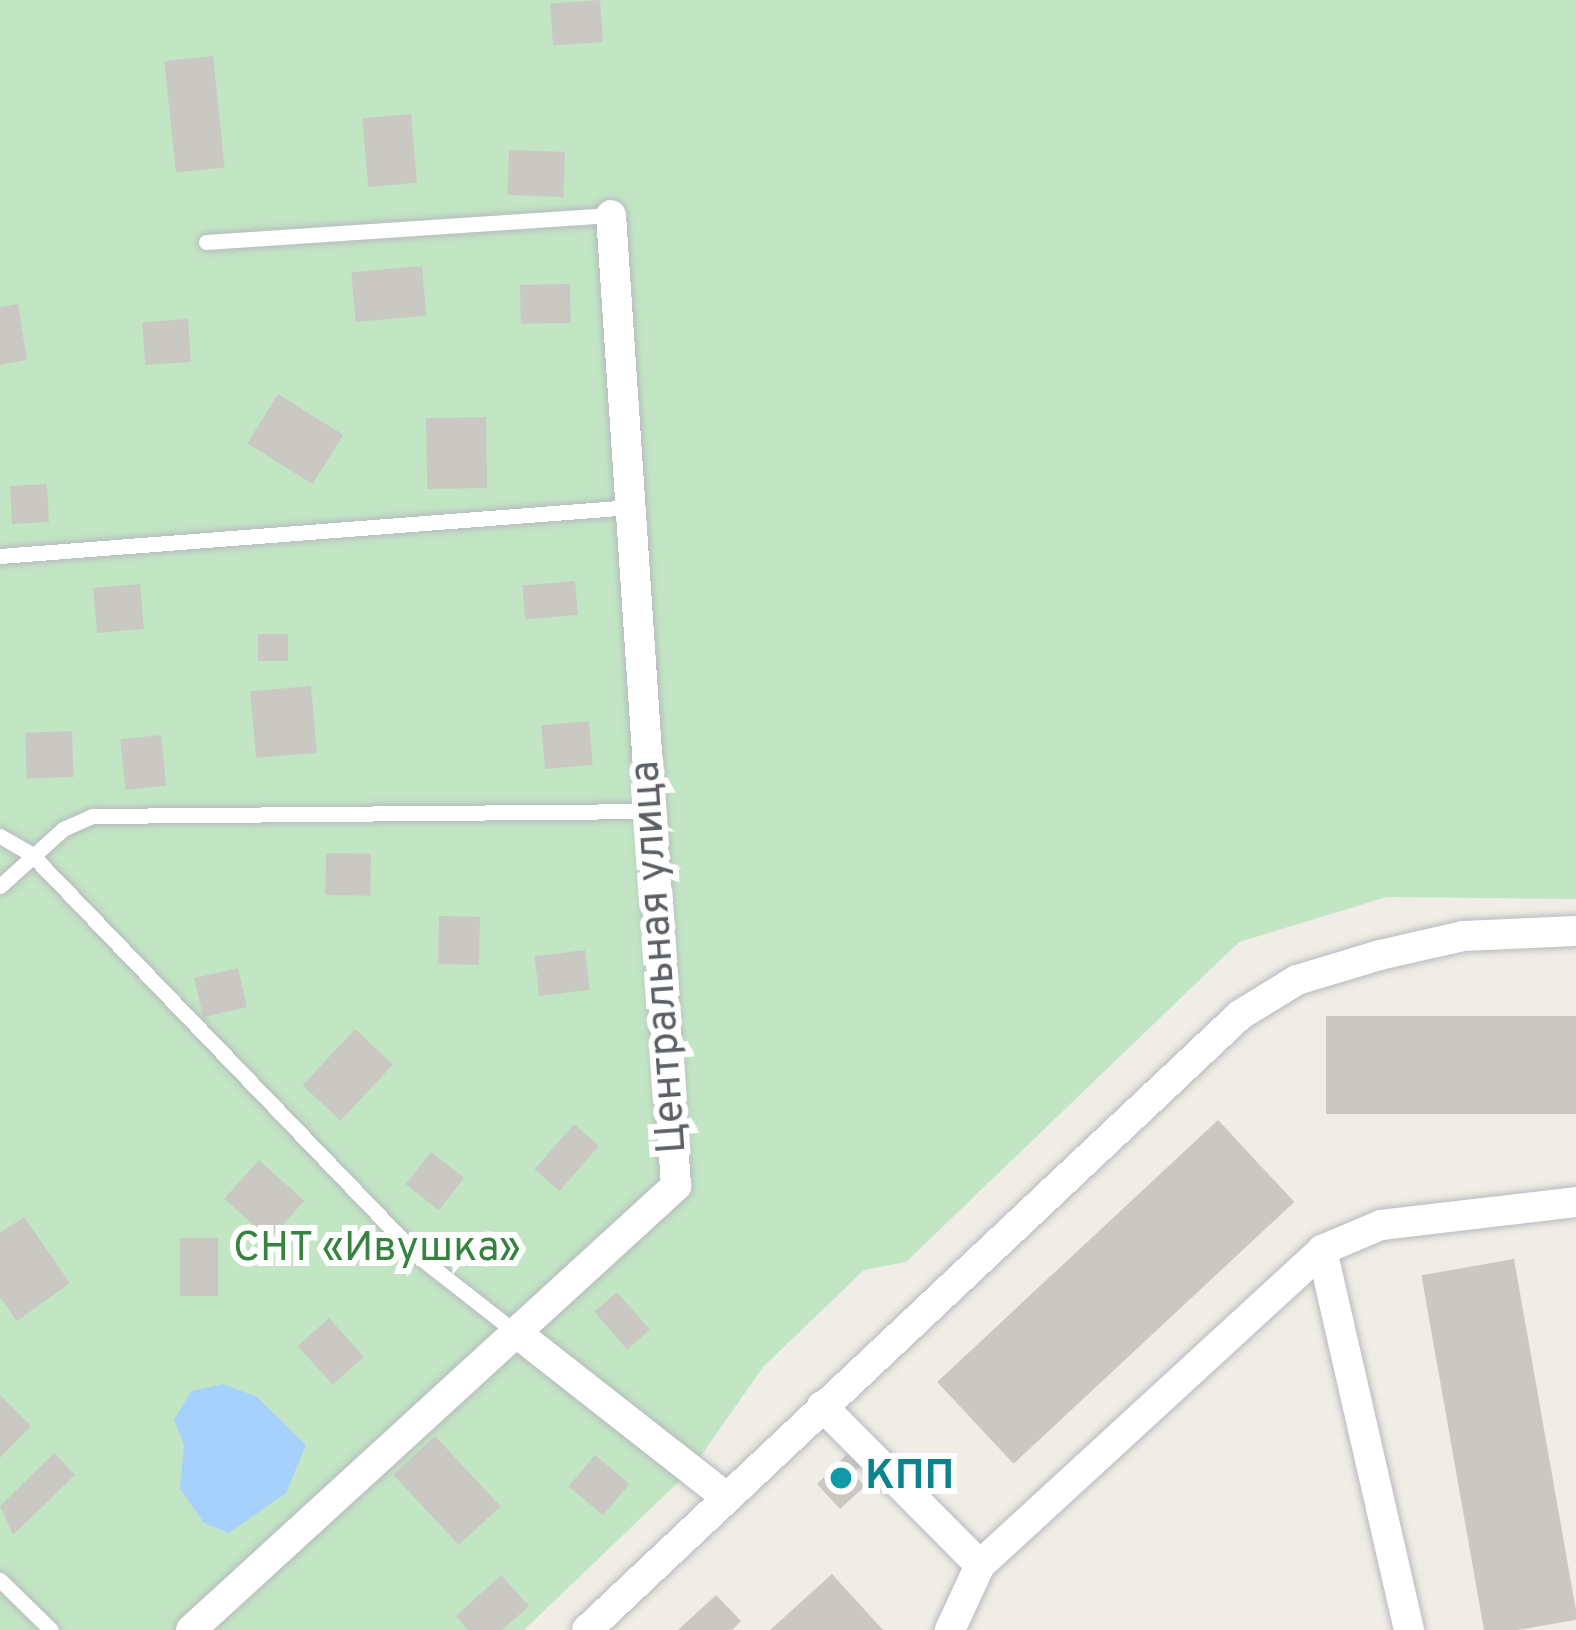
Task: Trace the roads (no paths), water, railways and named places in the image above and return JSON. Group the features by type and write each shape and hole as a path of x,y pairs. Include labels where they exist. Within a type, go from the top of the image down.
{"street":[{"name":"Центральная улица","path":"190,1630 676,1186 611,215"},
{"path":"587,1630 1240,1015 1297,980 1380,956 1463,936 1576,932"},
{"path":"950,1630 980,1565 1322,1250 1381,1225 1576,1202"},
{"path":"1322,1250 1409,1630"},
{"path":"518,1334 726,1497"},
{"path":"822,1406 980,1565"}],"lane":[{"path":"206,242 611,215"},
{"path":"0,556 631,507"},
{"path":"0,886 31,854 92,816 651,811"},
{"path":"0,836 31,854 418,1256 518,1334"},
{"path":"0,1580 52,1630"}],"water":[{"path":"223,1384 257,1397 306,1445 286,1493 229,1533 204,1523 180,1489 184,1445 174,1420 191,1391"}],"place":[{"name":"КПП","path":"841,1478"}],"park label":[{"name":"СНТ «Ивушка»","path":"377,1250"}]}
